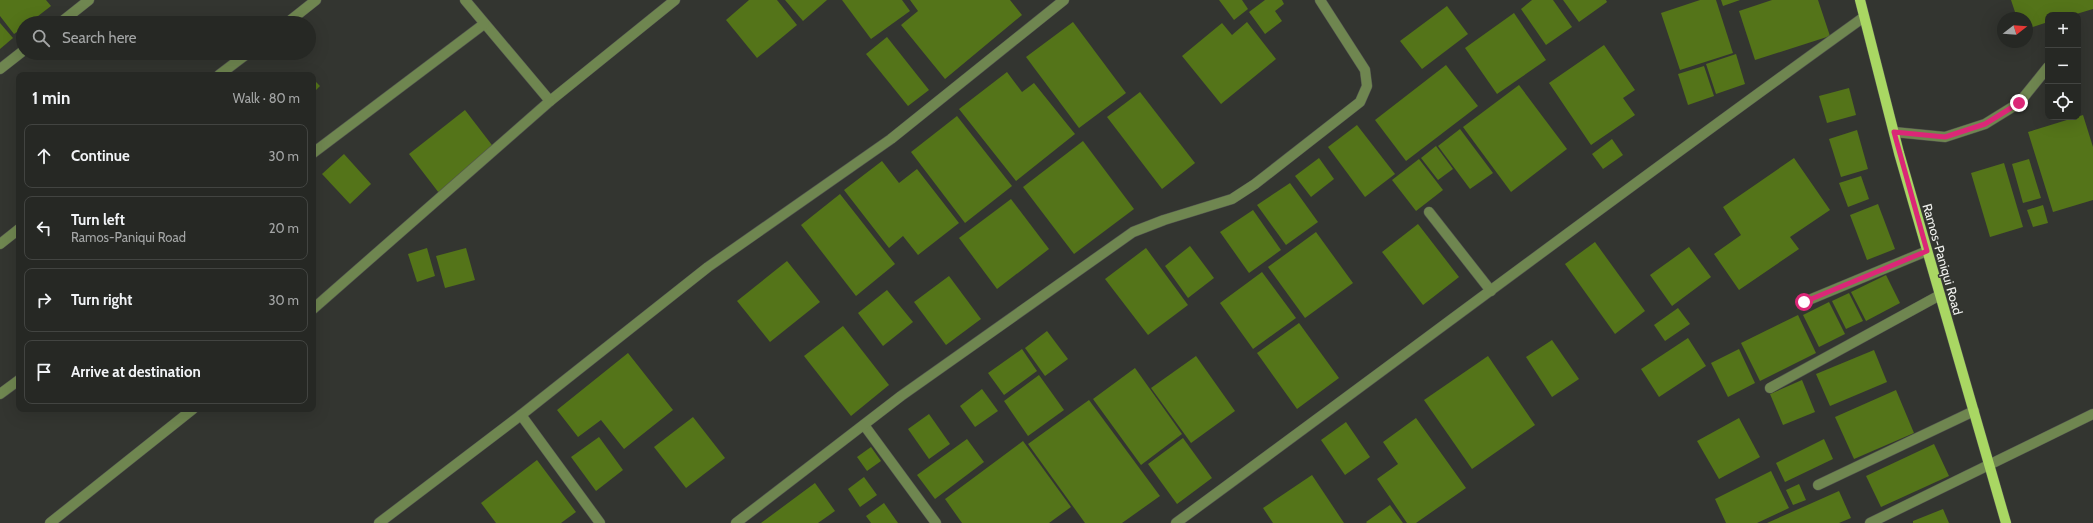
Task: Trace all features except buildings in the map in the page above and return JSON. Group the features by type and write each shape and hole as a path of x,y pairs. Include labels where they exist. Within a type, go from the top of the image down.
{"main road":[{"name":"Ramos-Paniqui Road","path":"1860,0 1927,251 2006,523"}],"street":[{"path":"69,16 89,0"},
{"path":"296,16 316,0"},
{"path":"465,0 550,102"},
{"path":"316,306 550,102 675,0"},
{"path":"379,523 521,415 708,267 891,139 1064,0"},
{"path":"736,523 901,396 1133,232 1164,220 1232,199 1255,184 1360,102 1367,86 1365,70 1320,0"},
{"path":"1176,523 1684,147 1864,17"},
{"path":"316,151 484,24"},
{"path":"0,69 16,56"},
{"path":"223,72 239,60"},
{"path":"1894,132 1945,137 1985,124 2019,103 2045,71"},
{"path":"1429,212 1491,291"},
{"path":"0,244 16,232"},
{"path":"1804,302 1927,251"},
{"path":"1770,388 1940,295"},
{"path":"0,394 16,382"},
{"path":"1818,486 1974,411"},
{"path":"50,523 189,412"},
{"path":"1870,523 2093,414"},
{"path":"521,415 600,523"},
{"path":"864,425 936,523"}],"route":[{"path":"1804,302 1927,251 1894,132 1945,137 1985,124 2019,103"}]}
